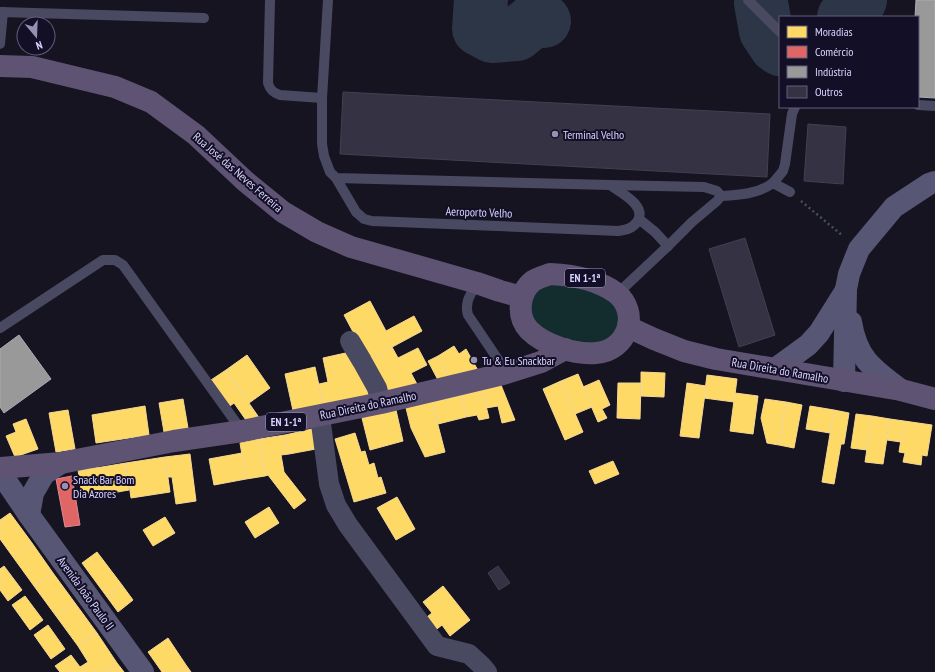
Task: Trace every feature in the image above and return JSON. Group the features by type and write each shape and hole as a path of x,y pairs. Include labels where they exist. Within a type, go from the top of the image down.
{"main road":[{"name":"Rua José das Neves Ferreira","path":"0,66 32,67 115,87 151,102 196,135 245,181 283,212 317,232 351,247 522,297"},
{"name":"EN 1-1ª","path":"522,297 527,288 541,277 550,274 576,276 603,285 617,294 624,302 628,312 628,327"},
{"path":"522,297 520,308 522,319 528,329 545,341 565,349 579,352 605,352 614,348 621,341 628,327"},
{"name":"Rua Direita do Ramalho","path":"628,327 684,351 716,359 901,390 935,399"},
{"name":"Rua Direita do Ramalho","path":"0,468 61,463 174,441 242,431 320,416 503,374 541,362 565,349"}],"street":[{"path":"844,381 846,289 849,274 858,249 894,207 929,184 935,182"},
{"path":"775,369 808,345 819,333 846,289"},
{"path":"846,289 852,328 860,352 874,370 901,390"},
{"path":"350,341 377,388 381,403"},
{"path":"320,416 329,484 336,505 348,525 436,646 469,654 487,672"},
{"path":"29,515 33,493 44,474 61,463"},
{"name":"Avenida João Paulo II","path":"0,472 29,515 143,672"}],"lane":[{"path":"270,0 268,83 270,88 274,93 280,95 322,98"},
{"name":"Aeroporto Velho","path":"328,0 322,98 322,144 324,156 330,172 336,178 356,212 364,219 372,221 618,231 629,229 635,225 639,219"},
{"path":"748,0 779,31"},
{"path":"0,44 1,12 204,18"},
{"path":"919,105 935,106"},
{"path":"617,294 721,196 745,194 766,188 773,184 783,170 785,164 792,114 795,108"},
{"path":"336,178 704,187 716,191 721,196"},
{"path":"773,184 790,192"},
{"path":"610,185 636,204 640,212 639,219 655,232 668,246"},
{"path":"0,328 103,260 115,260 123,265 242,431"},
{"path":"477,283 468,300 466,310 499,361 503,374"}],"path":[{"path":"790,192 858,249"}],"green space":[{"path":"551,285 565,285 582,288 602,296 612,304 618,314 619,322 617,330 607,340 594,343 567,339 547,331 539,325 533,317 531,309 536,293"}],"building: Moradias":[{"path":"370,301 386,331 414,316 422,331 368,360 344,315"},
{"path":"454,346 459,354 466,349 480,374 451,379 438,356"},
{"path":"392,347 398,358 418,348 427,365 411,373 418,386 386,394 368,360"},
{"path":"350,352 375,397 324,408 319,384 328,382 323,358"},
{"path":"247,355 270,388 249,403 226,370"},
{"path":"438,356 451,379 438,380 428,361"},
{"path":"315,367 324,408 294,415 285,374"},
{"path":"226,370 260,419 248,423 234,403 230,406 211,380"},
{"path":"641,372 665,373 664,397 641,396"},
{"path":"578,374 592,407 575,414 561,381"},
{"path":"707,375 737,379 734,402 704,398"},
{"path":"599,380 610,405 602,409 607,418 598,422 583,387"},
{"path":"561,381 583,432 565,440 543,389"},
{"path":"618,383 641,383 640,419 617,418"},
{"path":"687,383 706,386 699,438 680,436"},
{"path":"501,385 515,420 502,423 498,406 486,408 482,390"},
{"path":"482,390 489,418 479,420 477,415 466,417 461,395"},
{"path":"735,393 758,396 753,434 730,431"},
{"path":"461,395 466,417 438,424 432,402"},
{"path":"183,399 188,428 164,432 159,403"},
{"path":"765,399 786,402 779,445 767,443 761,418"},
{"path":"432,402 445,452 425,457 411,428 406,408"},
{"path":"786,402 802,405 794,448 779,445"},
{"path":"145,406 149,435 96,443 92,415"},
{"path":"810,406 834,410 830,433 806,429"},
{"path":"68,410 75,449 56,452 49,413"},
{"path":"396,410 403,441 370,450 362,418"},
{"path":"834,410 849,413 844,444 841,444 834,484 822,482"},
{"path":"856,414 872,416 867,450 851,448"},
{"path":"872,416 890,419 883,464 865,462"},
{"path":"26,419 38,449 15,457 6,436 16,432 13,424"},
{"path":"890,419 904,421 901,442 887,440"},
{"path":"904,421 932,425 927,456 922,455 921,465 903,462 905,453 899,452"},
{"path":"312,429 316,449 289,454 285,435"},
{"path":"355,433 361,452 365,451 369,465 374,463 378,478 381,477 386,493 354,502 335,439"},
{"path":"285,435 289,454 281,455 284,472 306,500 294,509 268,475 265,476 259,439"},
{"path":"259,439 265,476 246,479 240,443"},
{"path":"242,453 246,479 214,485 209,459"},
{"path":"190,454 196,501 176,504 172,477 168,477 165,457"},
{"path":"165,457 170,492 131,498 126,463"},
{"path":"613,461 619,474 595,484 589,471"},
{"path":"126,463 129,490 106,494 102,467"},
{"path":"102,467 106,492 82,495 78,470"},
{"path":"397,497 415,529 396,540 377,508"},
{"path":"269,507 279,523 255,538 245,522"},
{"path":"10,513 32,543 13,557 0,539 0,520"},
{"path":"165,517 175,533 153,546 143,530"},
{"path":"32,543 53,573 34,586 13,557"},
{"path":"97,552 122,585 107,597 82,563"},
{"path":"4,566 22,590 8,601 0,590 0,569"},
{"path":"53,573 75,603 56,616 34,586"},
{"path":"122,585 133,600 118,612 107,597"},
{"path":"443,586 470,620 450,636 442,625 433,632 423,620 432,613 423,602"},
{"path":"25,596 43,620 30,630 12,605"},
{"path":"75,603 97,633 78,646 56,616"},
{"path":"48,625 65,649 51,659 34,635"},
{"path":"97,633 117,663 104,672 60,672 55,666 71,655 80,667 88,662 78,646"},
{"path":"168,638 186,665 176,672 162,672 148,652"},
{"path":"117,663 124,672 104,672"},
{"path":"186,665 191,672 176,672"}],"building: Comércio":[{"path":"72,476 80,525 65,527 56,479"}],"building: Indústria":[{"path":"916,0 935,0 935,98 919,97 919,16 915,16"},
{"path":"19,335 51,379 4,413 0,407 0,349"}],"building: Outros":[{"name":"Terminal Velho","path":"343,92 770,114 767,177 340,154"},
{"path":"808,124 846,127 843,184 804,181"},
{"path":"745,238 775,335 739,347 709,249"},
{"path":"498,566 510,583 499,590 488,573"}],"taxiway":[{"path":"481,0 479,29 492,36 517,34 534,20 544,21"},
{"path":"845,16 857,5 860,0"},
{"path":"761,3 766,31 779,48"}],"place":[{"name":"Terminal Velho","path":"555,134"},
{"name":"Tu & Eu Snackbar","path":"474,360"},
{"name":"Snack Bar Bom Dia Azores","path":"65,486"}]}
